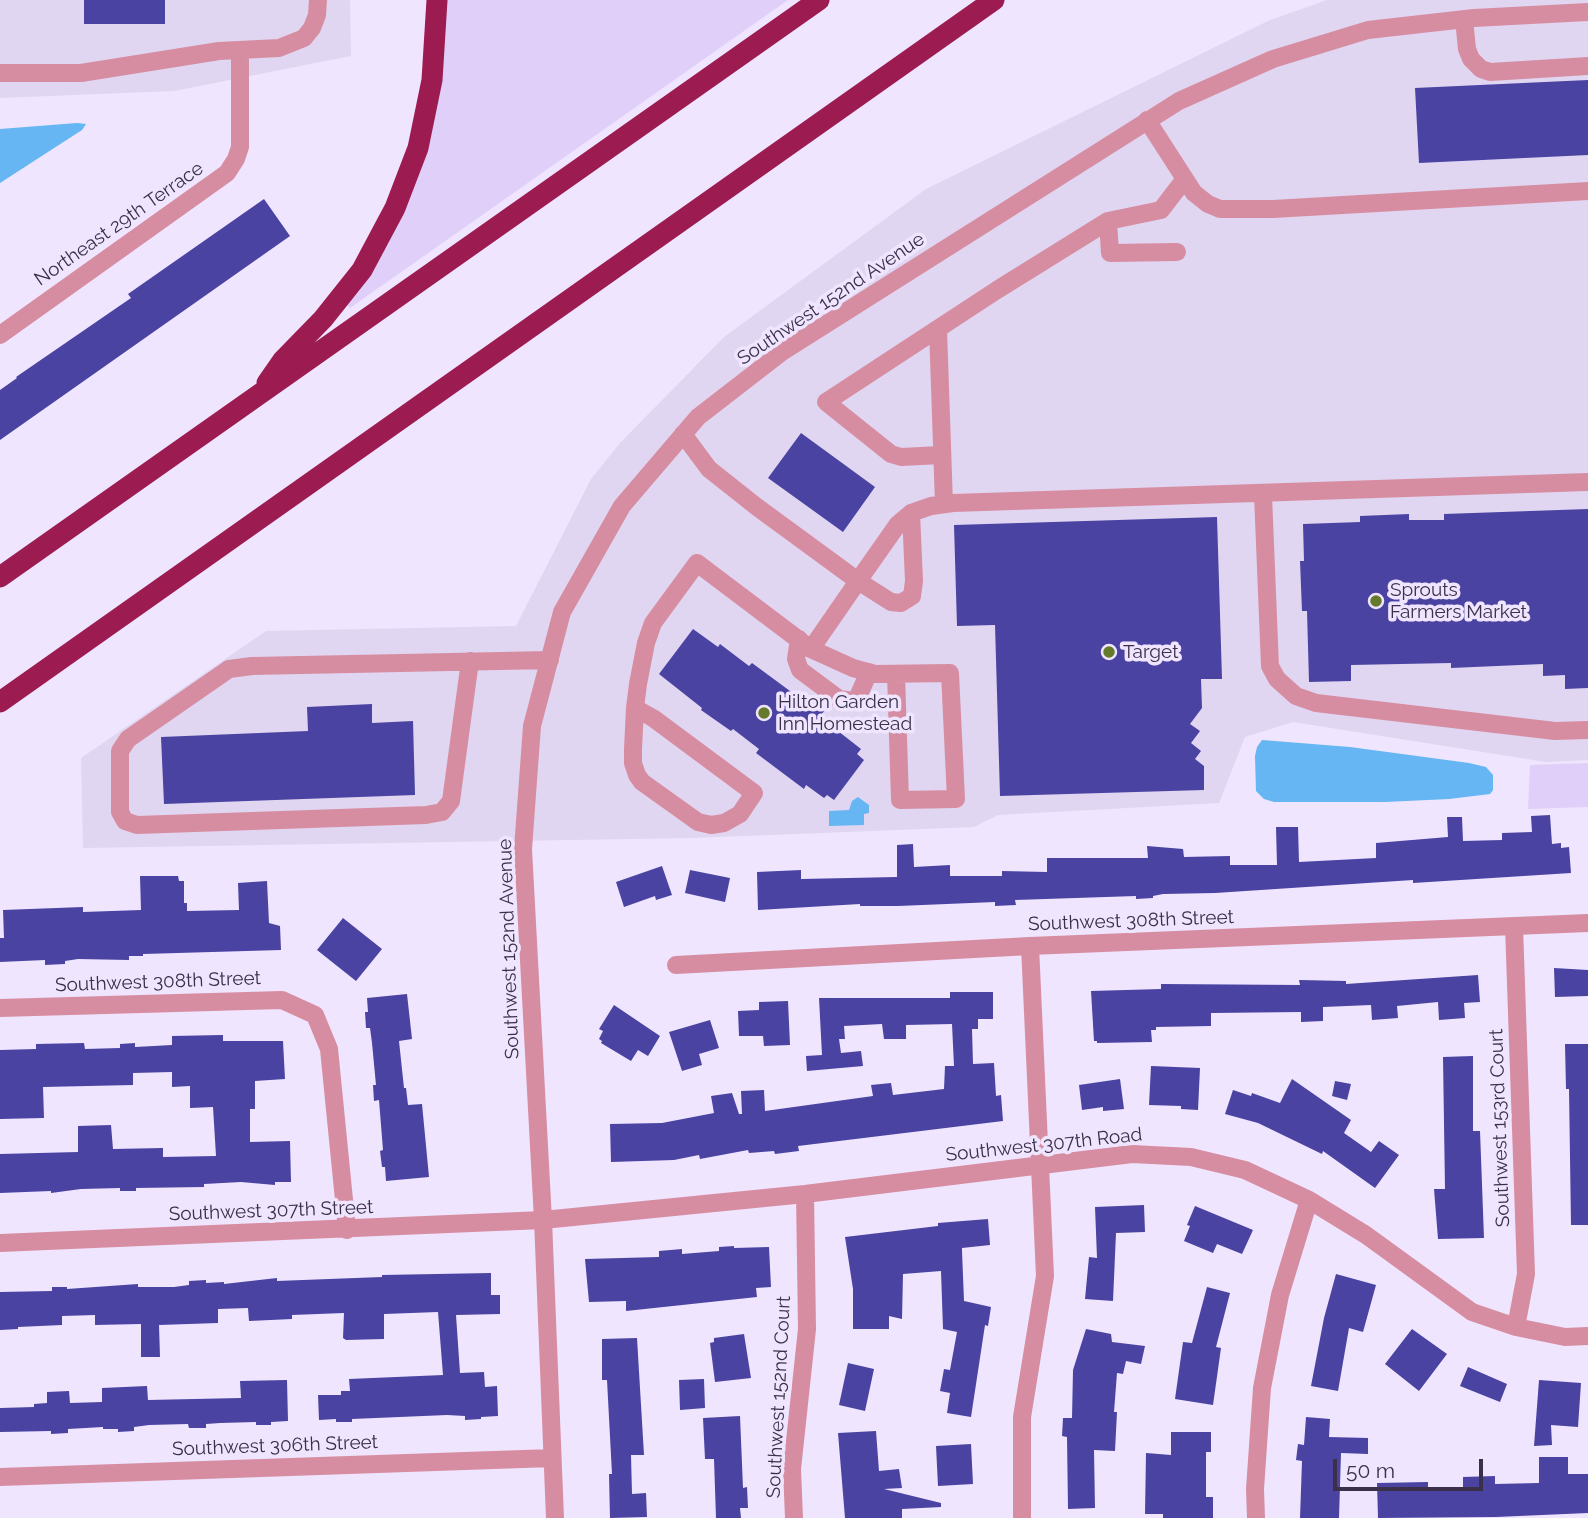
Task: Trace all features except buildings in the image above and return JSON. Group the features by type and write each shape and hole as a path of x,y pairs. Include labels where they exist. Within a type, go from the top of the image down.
{"highway":[{"path":"259,395 283,360 323,319 362,270 395,208 418,148 432,80 437,0"},
{"path":"0,577 819,0"},
{"path":"0,702 994,0"}],"street":[{"path":"0,73 81,73 199,54 279,48 304,38 317,15 318,0"},
{"name":"Southwest 152nd Avenue","path":"555,1518 543,1220 523,849 532,726 562,612 622,506 698,417 782,352 1179,101 1273,59 1368,30 1464,19 1588,12"},
{"path":"1464,19 1467,50 1471,60 1481,69 1490,72 1588,66"},
{"name":"Northeast 29th Terrace","path":"0,335 227,173 240,147 240,50"},
{"path":"1147,120 1194,193 1220,209 1588,191"},
{"path":"942,455 901,457 891,454 826,402 1108,221 1161,210 1184,180"},
{"path":"1108,221 1110,253 1177,252"},
{"path":"938,329 944,504"},
{"path":"684,434 709,469 858,581 891,602 901,603 912,596 914,581 911,513"},
{"path":"869,672 857,699 839,699 800,670 796,659 805,644 858,581 898,524 911,513 944,504 1588,482"},
{"path":"1263,495 1270,666 1277,679 1296,696 1316,703 1555,731 1588,730"},
{"path":"635,708 653,718 754,793 734,819 711,825 698,822 642,782 633,763 635,708 641,663 649,633 661,611 697,563 805,644 853,668 896,674 950,673 956,799 900,800 896,674"},
{"path":"470,661 451,801 442,812 426,815 136,825 125,821 120,812 120,751 128,740 229,669 252,666 470,661 550,660"},
{"name":"Southwest 308th Street","path":"676,965 1031,946 1588,923"},
{"name":"Southwest 153rd Court","path":"1514,926 1526,1274 1516,1327"},
{"path":"1022,1518 1022,1417 1045,1276 1031,946"},
{"name":"Southwest 308th Street","path":"0,1008 282,999 314,1015 329,1049 347,1230"},
{"name":"Southwest 307th Road","path":"543,1220 805,1194 1132,1154 1191,1157 1245,1170 1309,1200 1366,1235 1472,1312 1516,1327 1565,1337 1588,1336"},
{"name":"Southwest 152nd Court","path":"794,1518 792,1469 807,1329 805,1194"},
{"path":"1256,1518 1255,1489 1262,1388 1280,1295 1309,1200"},
{"name":"Southwest 307th Street","path":"0,1243 543,1220"},
{"name":"Southwest 306th Street","path":"0,1477 552,1458"}],"shaded area":[{"path":"0,0 350,0 351,56 174,91 0,98"},
{"path":"445,0 788,0 350,308 346,303 388,243"},
{"path":"1327,0 1588,0 1588,760 1546,762 1293,722 1245,737 1219,803 998,815 974,827 693,838 83,848 81,758 266,631 516,626 591,479 620,443 724,337 926,189 1270,20"},
{"path":"1588,763 1588,807 1528,809 1530,765"}],"water":[{"path":"86,124 82,130 0,183 0,129"},
{"path":"1262,740 1350,747 1469,763 1486,767 1493,775 1493,790 1490,794 1449,799 1274,802 1264,799 1256,791 1255,756"},
{"path":"858,797 869,805 869,813 864,814 864,825 829,826 829,811 849,810 852,801"}],"place":[{"name":"Sprouts Farmers Market","path":"1376,601"},
{"name":"Target","path":"1109,652"},
{"name":"Hilton Garden Inn Homestead","path":"764,713"}]}
